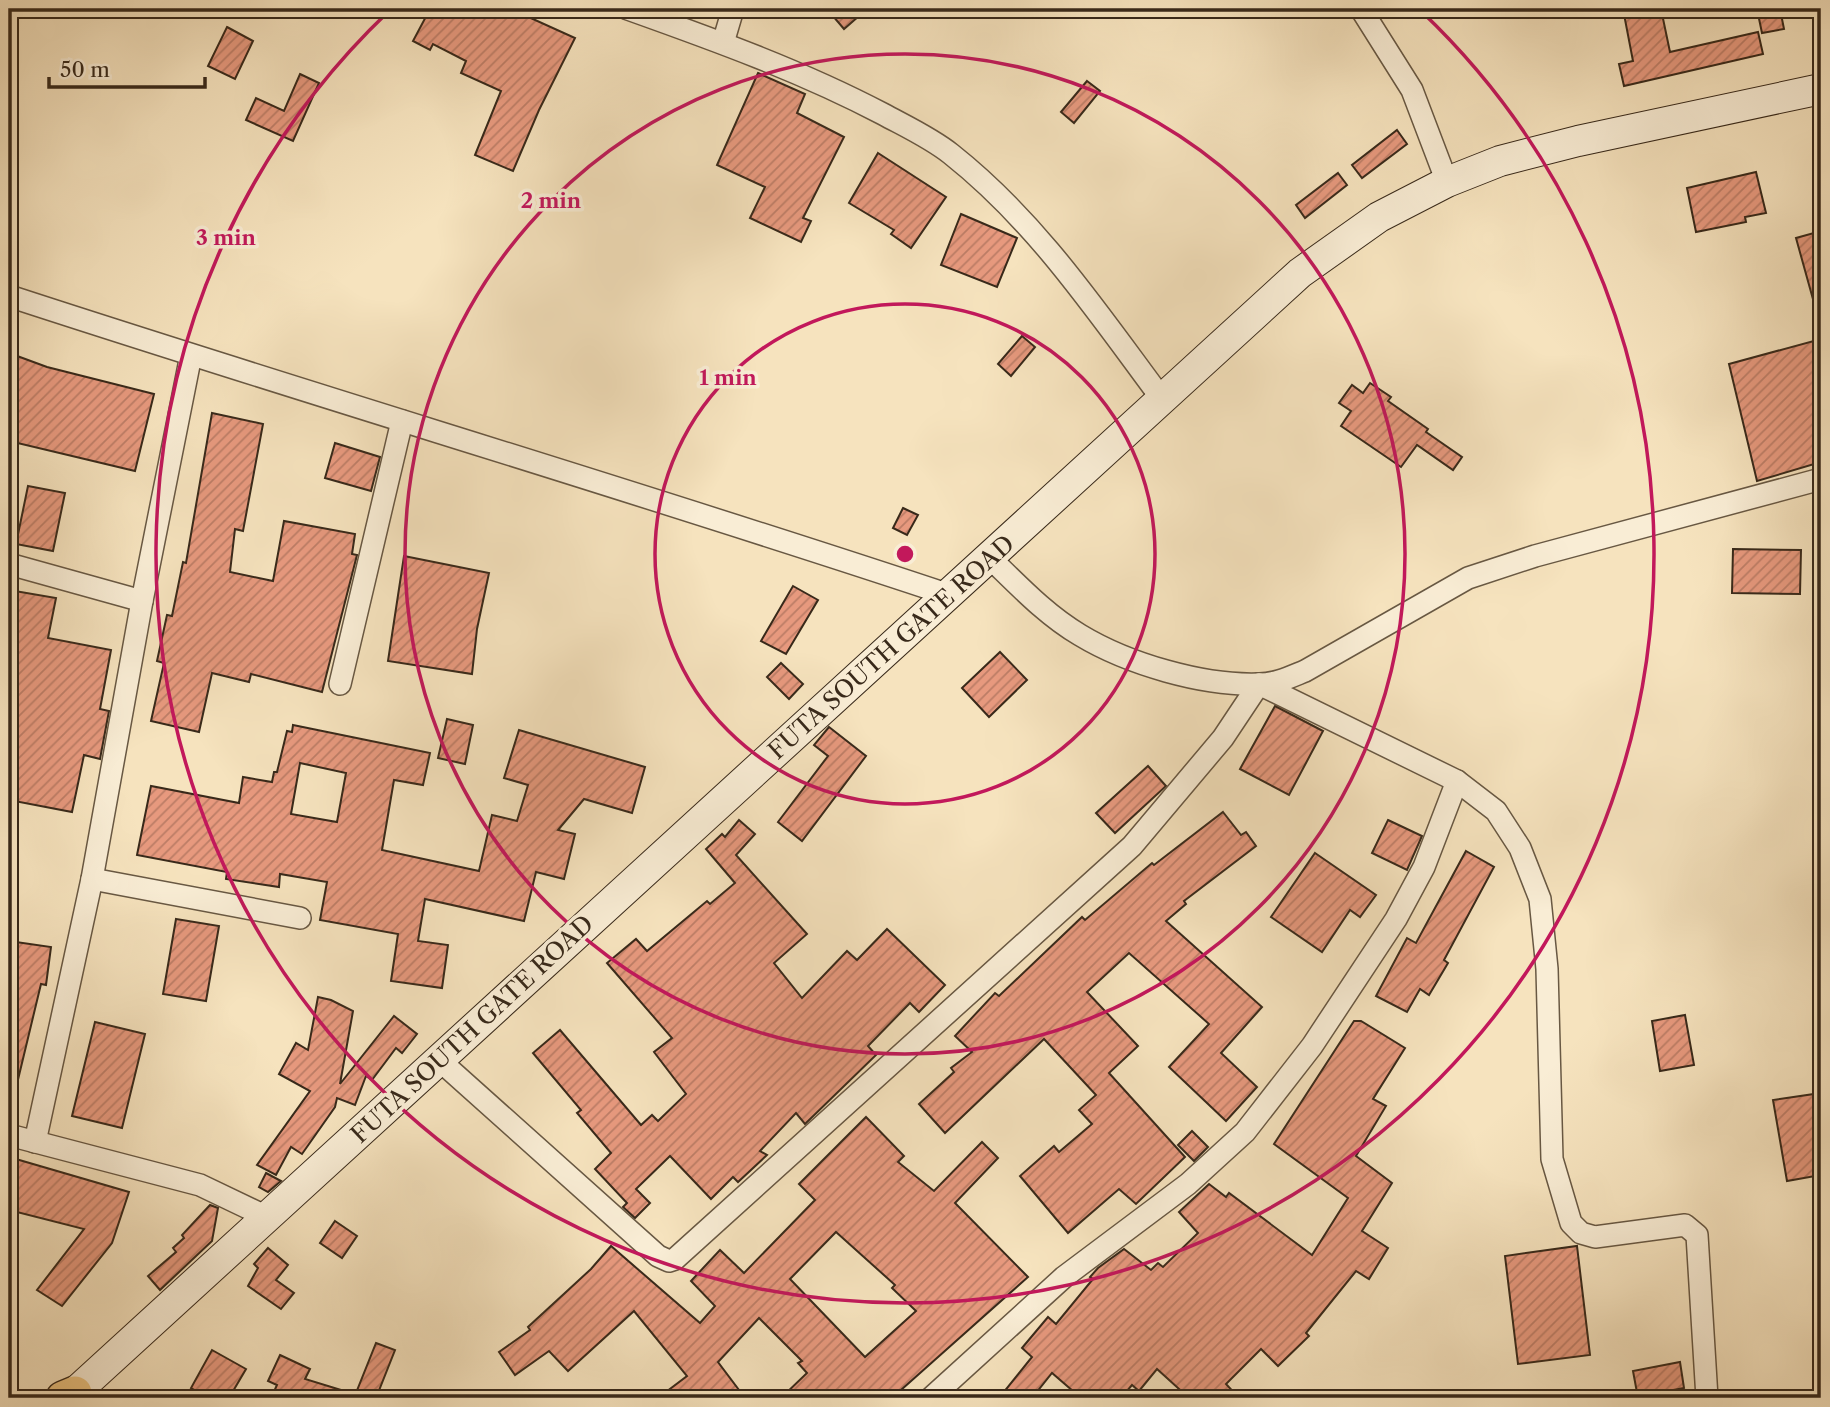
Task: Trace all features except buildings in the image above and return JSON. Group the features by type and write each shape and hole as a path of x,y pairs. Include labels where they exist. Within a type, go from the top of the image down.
{"main road":[{"name":"FUTA SOUTH GATE ROAD","path":"75,1395 438,1059 1300,273 1379,217 1447,182 1500,160 1821,89"}],"street":[{"path":"628,9 723,43 841,92 949,152 993,190 1051,251 1161,399"},
{"path":"723,43 733,9"},
{"path":"1361,9 1412,90 1447,182"},
{"path":"9,296 568,471 949,595"},
{"path":"35,1142 92,879 142,601 191,355"},
{"path":"340,684 402,421"},
{"path":"990,558 1034,600 1079,634 1116,653 1156,668 1221,681 1259,684 1279,681 1305,671 1468,578 1713,506 1821,479"},
{"path":"9,564 142,601"},
{"path":"1259,684 1457,781 1496,811 1520,848 1540,899 1547,969 1552,1159 1571,1223 1581,1233 1595,1237 1685,1225 1697,1236 1707,1398"},
{"path":"438,1059 658,1256 669,1261 676,1259 1132,846 1223,738 1259,684"},
{"path":"931,1398 1064,1277 1188,1184 1245,1132 1312,1046 1396,919 1424,867 1457,781"},
{"path":"92,879 300,918"},
{"path":"9,1135 200,1185 269,1218"}]}
